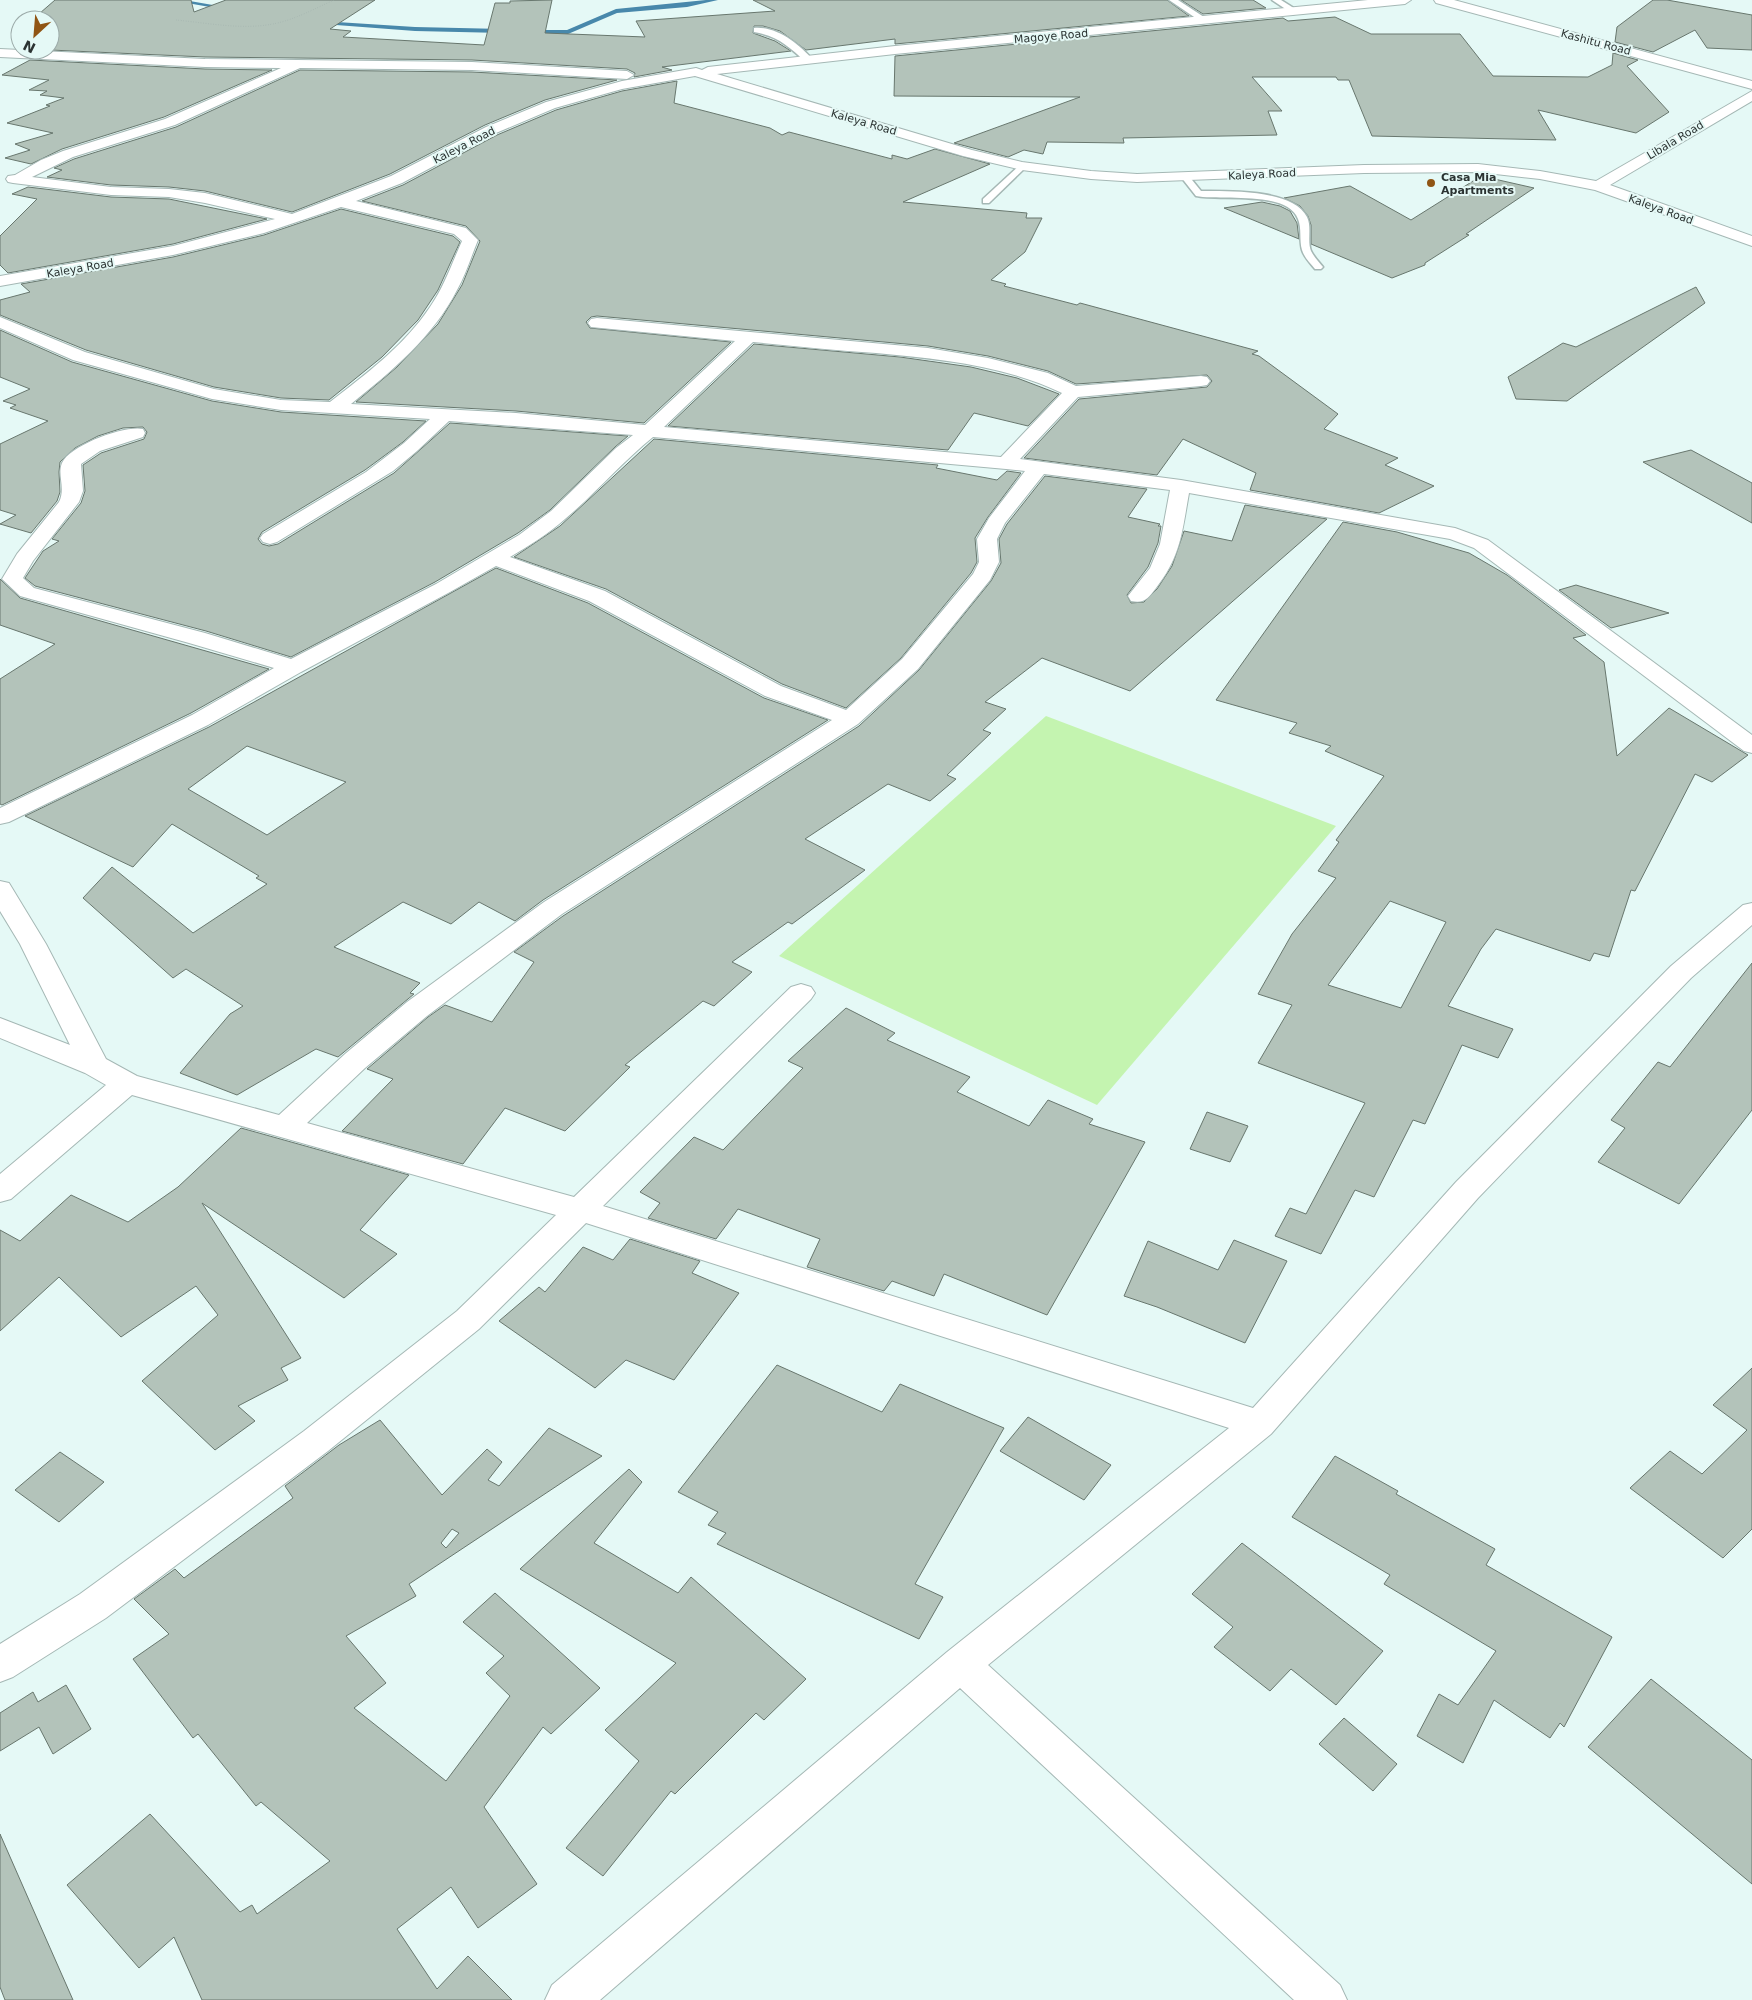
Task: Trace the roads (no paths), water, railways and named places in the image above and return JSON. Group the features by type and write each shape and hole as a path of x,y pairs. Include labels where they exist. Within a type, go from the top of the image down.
{"street":[{"name":"Magoye Road","path":"696,72 1405,0"},
{"name":"Kashitu Road","path":"1440,0 1752,84"},
{"path":"0,53 148,61 472,66 661,76"},
{"path":"18,179 46,163 68,154 178,119 300,64"},
{"name":"Kaleya Road","path":"0,281 194,245 290,218 340,202 402,177 505,124 560,102 614,86 661,76 696,72 968,153 1022,166 1092,175 1185,178 1424,167 1478,168 1532,174 1598,186 1752,242"},
{"name":"Libala Road","path":"1598,186 1752,95"},
{"path":"0,180 18,179 101,190 169,193 205,198 290,218"},
{"path":"334,408 373,377 422,330 449,290 470,240 460,231 340,202"},
{"path":"0,322 79,356 212,394 281,405 445,414 1006,463 1181,486 1455,534 1481,544 1752,746"},
{"path":"597,323 928,353 988,363 1042,377 1073,392 1201,381"},
{"path":"0,817 200,720 293,667 443,588 526,539 558,515 623,452 648,432 748,338"},
{"path":"1006,463 1073,392"},
{"path":"270,538 295,520 346,493 390,464 422,438 445,414"},
{"path":"136,434 109,442 85,453 72,462 69,469 74,486 71,500 18,564 12,579 27,592 197,638 293,667"},
{"path":"286,1126 354,1061 416,1009 553,908 850,719 910,664 983,576 989,562 987,539 996,522 1038,468"},
{"path":"1139,596 1160,569 1170,544 1181,486"},
{"path":"494,558 597,596 773,691 850,719"},
{"path":"0,889 33,944 95,1066"},
{"path":"567,2000 960,1664 1259,1424 1467,1190 1680,972 1752,911"},
{"path":"0,1665 92,1606 316,1441 468,1320 802,994"},
{"path":"0,1027 95,1066 127,1083 286,1126 580,1210 1259,1424"},
{"path":"0,1191 127,1083"},
{"path":"960,1664 1325,2000"}],"lane":[{"path":"1173,0 1206,21"},
{"path":"1276,0 1296,12"},
{"path":"757,30 772,32 786,39 810,60"},
{"path":"986,202 1022,166"},
{"path":"1185,178 1199,194 1244,194 1267,198 1288,205 1301,215 1306,233 1306,250 1318,267"}],"waterway":[{"path":"173,0 227,8"},
{"path":"528,32 568,32 616,11 687,5 715,0"},
{"path":"323,22 415,29 503,31"}],"place":[{"name":"Casa Mia Apartments","path":"1431,183"}]}
